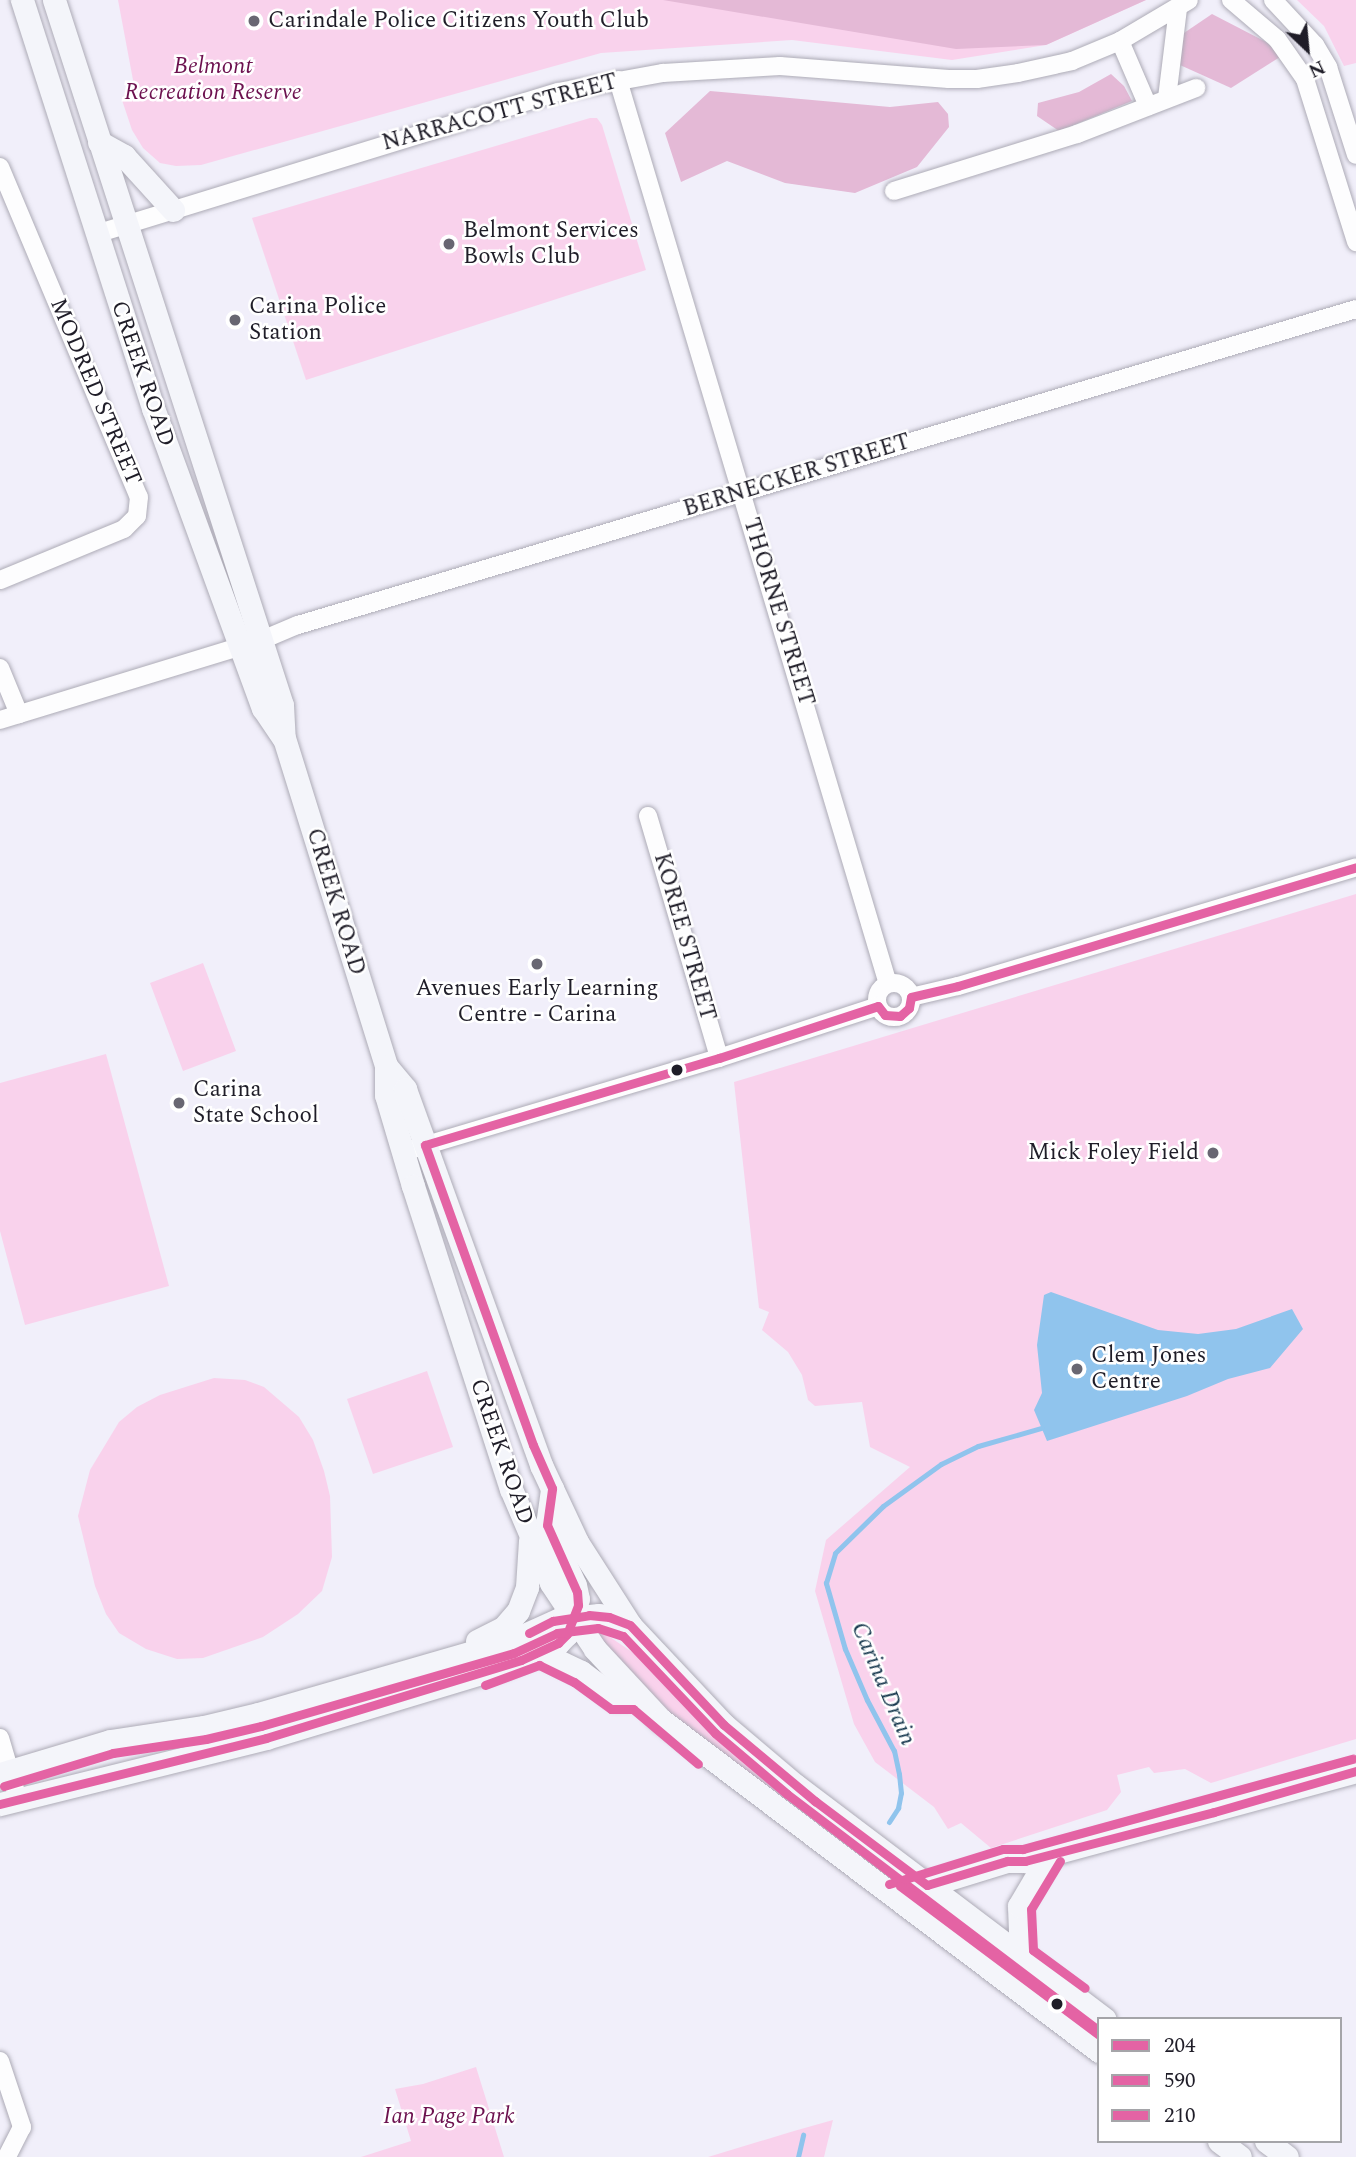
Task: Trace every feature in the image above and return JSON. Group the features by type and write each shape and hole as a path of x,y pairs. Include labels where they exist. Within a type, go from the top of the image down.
{"main road":[{"name":"CREEK ROAD","path":"22,0 149,396 251,643"},
{"name":"CREEK ROAD","path":"54,0 126,225 251,643 263,708 284,738 386,1066 386,1095 403,1152 501,1459 530,1538 551,1583 595,1649 637,1697 672,1729 1097,2050"},
{"path":"99,142 124,156 173,210"},
{"name":"CREEK ROAD","path":"386,1066 405,1089 530,1436 552,1488 583,1552 629,1626 724,1725 815,1801 1101,2017"},
{"path":"9,1802 266,1738 539,1652 563,1639 574,1617 577,1592 547,1525 552,1488"},
{"path":"470,1653 478,1640 494,1633 518,1611 527,1587 530,1538"},
{"path":"5,1772 110,1741 228,1722 511,1641 553,1621 599,1615 629,1626"},
{"path":"539,1652 581,1672 616,1698 637,1697"},
{"path":"901,1903 935,1891 1011,1874 1026,1861 1356,1771"},
{"path":"1021,1955 1019,1906 1049,1855"},
{"path":"1222,2143 1240,2157"},
{"path":"1269,2143 1287,2157"}],"street":[{"path":"1231,0 1277,39 1305,79 1356,242"},
{"path":"1273,0 1315,45 1328,67 1356,155"},
{"name":"NARRACOTT STREET","path":"96,234 546,96 618,80 663,73 780,66 977,79 1072,61 1120,41 1184,4"},
{"name":"NARRACOTT STREET","path":"1167,98 1184,4"},
{"path":"1120,41 1148,106"},
{"name":"THORNE STREET","path":"618,80 888,984"},
{"path":"894,191 1077,134 1196,88"},
{"name":"MODRED STREET","path":"0,167 139,497 137,516 124,530 0,579"},
{"name":"BERNECKER STREET","path":"0,720 251,643 298,625 1356,309"},
{"path":"0,668 19,714"},
{"name":"KOREE STREET","path":"648,816 719,1058"},
{"path":"911,997 958,986 1356,867"},
{"path":"888,984 905,987 911,997 909,1008 900,1016 890,1017 878,1006 879,991 888,984"},
{"path":"403,1152 719,1058 878,1006"},
{"path":"0,1738 9,1802"},
{"path":"0,2062 22,2127 6,2157"}],"green space":[{"name":"Belmont Recreation Reserve","path":"118,0 1146,0 1046,45 952,60 792,40 601,53 201,165 176,166 160,163 143,148 132,130 122,100 133,80"},
{"path":"1297,0 1356,0 1356,63 1344,66 1324,26"},
{"name":"Belmont Services Bowls Club","path":"597,118 602,125 646,270 306,380 252,218"},
{"name":"Clem Jones Centre","path":"1356,894 1356,1739 1211,1783 1185,1769 1154,1773 1149,1767 1117,1775 1121,1792 1107,1810 991,1848 961,1823 948,1829 934,1807 875,1762 854,1724 815,1591 826,1540 910,1467 870,1447 862,1402 815,1406 808,1400 802,1375 788,1352 762,1330 769,1312 759,1308 734,1082"},
{"path":"203,963 236,1051 183,1071 150,983"},
{"path":"106,1054 169,1286 25,1325 0,1231 0,1083"},
{"path":"427,1371 453,1447 373,1474 347,1399"},
{"path":"214,1378 245,1380 264,1387 299,1417 313,1440 330,1496 332,1557 322,1591 298,1614 263,1637 203,1658 177,1659 146,1649 119,1633 106,1614 95,1586 78,1516 90,1470 119,1422 137,1407 160,1395"},
{"path":"604,1633 635,1654 792,1805 786,1809 653,1704 597,1634"},
{"name":"Ian Page Park","path":"476,2067 504,2157 361,2157 411,2141 395,2089 423,2084"},
{"path":"833,2120 824,2157 708,2157 794,2131"}],"shaded area":[{"path":"663,0 1146,0 1046,45 956,49"},
{"path":"1212,14 1268,43 1280,57 1231,88 1180,65 1181,35"},
{"path":"1111,74 1124,86 1132,101 1059,131 1037,116 1038,103 1079,92"},
{"path":"710,91 890,107 938,102 948,114 949,127 917,167 855,193 785,183 727,161 681,182 665,133"}],"water":[{"path":"1051,1292 1158,1330 1198,1334 1236,1329 1292,1309 1303,1329 1270,1368 1228,1379 1187,1396 1047,1441 1034,1410 1042,1393 1037,1345 1044,1295"}],"waterway":[{"name":"Carina Drain","path":"889,1822 898,1808 901,1793 899,1774 894,1751 867,1700 845,1649 826,1583 835,1553 883,1506 941,1464 978,1446 1041,1428"},
{"name":"Carina Drain","path":"798,2157 803,2135"}],"transit line":[{"name":"204","path":"0,1804 266,1738 521,1660 558,1643 567,1634 578,1605 577,1592 547,1525 552,1488 533,1445 425,1145 719,1058 878,1006 885,1015 900,1016 909,1008 911,997 958,986 1356,867"},
{"name":"204","path":"529,1633 553,1621 589,1615 609,1617 630,1625 724,1725 815,1801 927,1885 1007,1861 1025,1861 1214,1812 1356,1771"},
{"name":"590","path":"4,1786 113,1753 206,1739 261,1726 514,1653 557,1633 598,1628 623,1636 715,1733 787,1794 1097,2029"},
{"name":"590","path":"485,1685 539,1665 574,1682 611,1709 633,1709 698,1764"},
{"name":"210","path":"889,1884 1003,1849 1023,1849 1353,1759"},
{"name":"210","path":"1060,1861 1031,1909 1033,1950 1085,1988"},
{"name":"210","path":"900,1886 1097,2034"}],"place":[{"name":"Carindale Police Citizens Youth Club","path":"254,21"},
{"name":"Belmont Services Bowls Club","path":"449,244"},
{"name":"Carina Police Station","path":"235,320"},
{"name":"Avenues Early Learning Centre - Carina","path":"537,964"},
{"name":"Carina State School","path":"179,1103"},
{"name":"Mick Foley Field","path":"1213,1153"},
{"name":"Clem Jones Centre","path":"1077,1369"}]}
